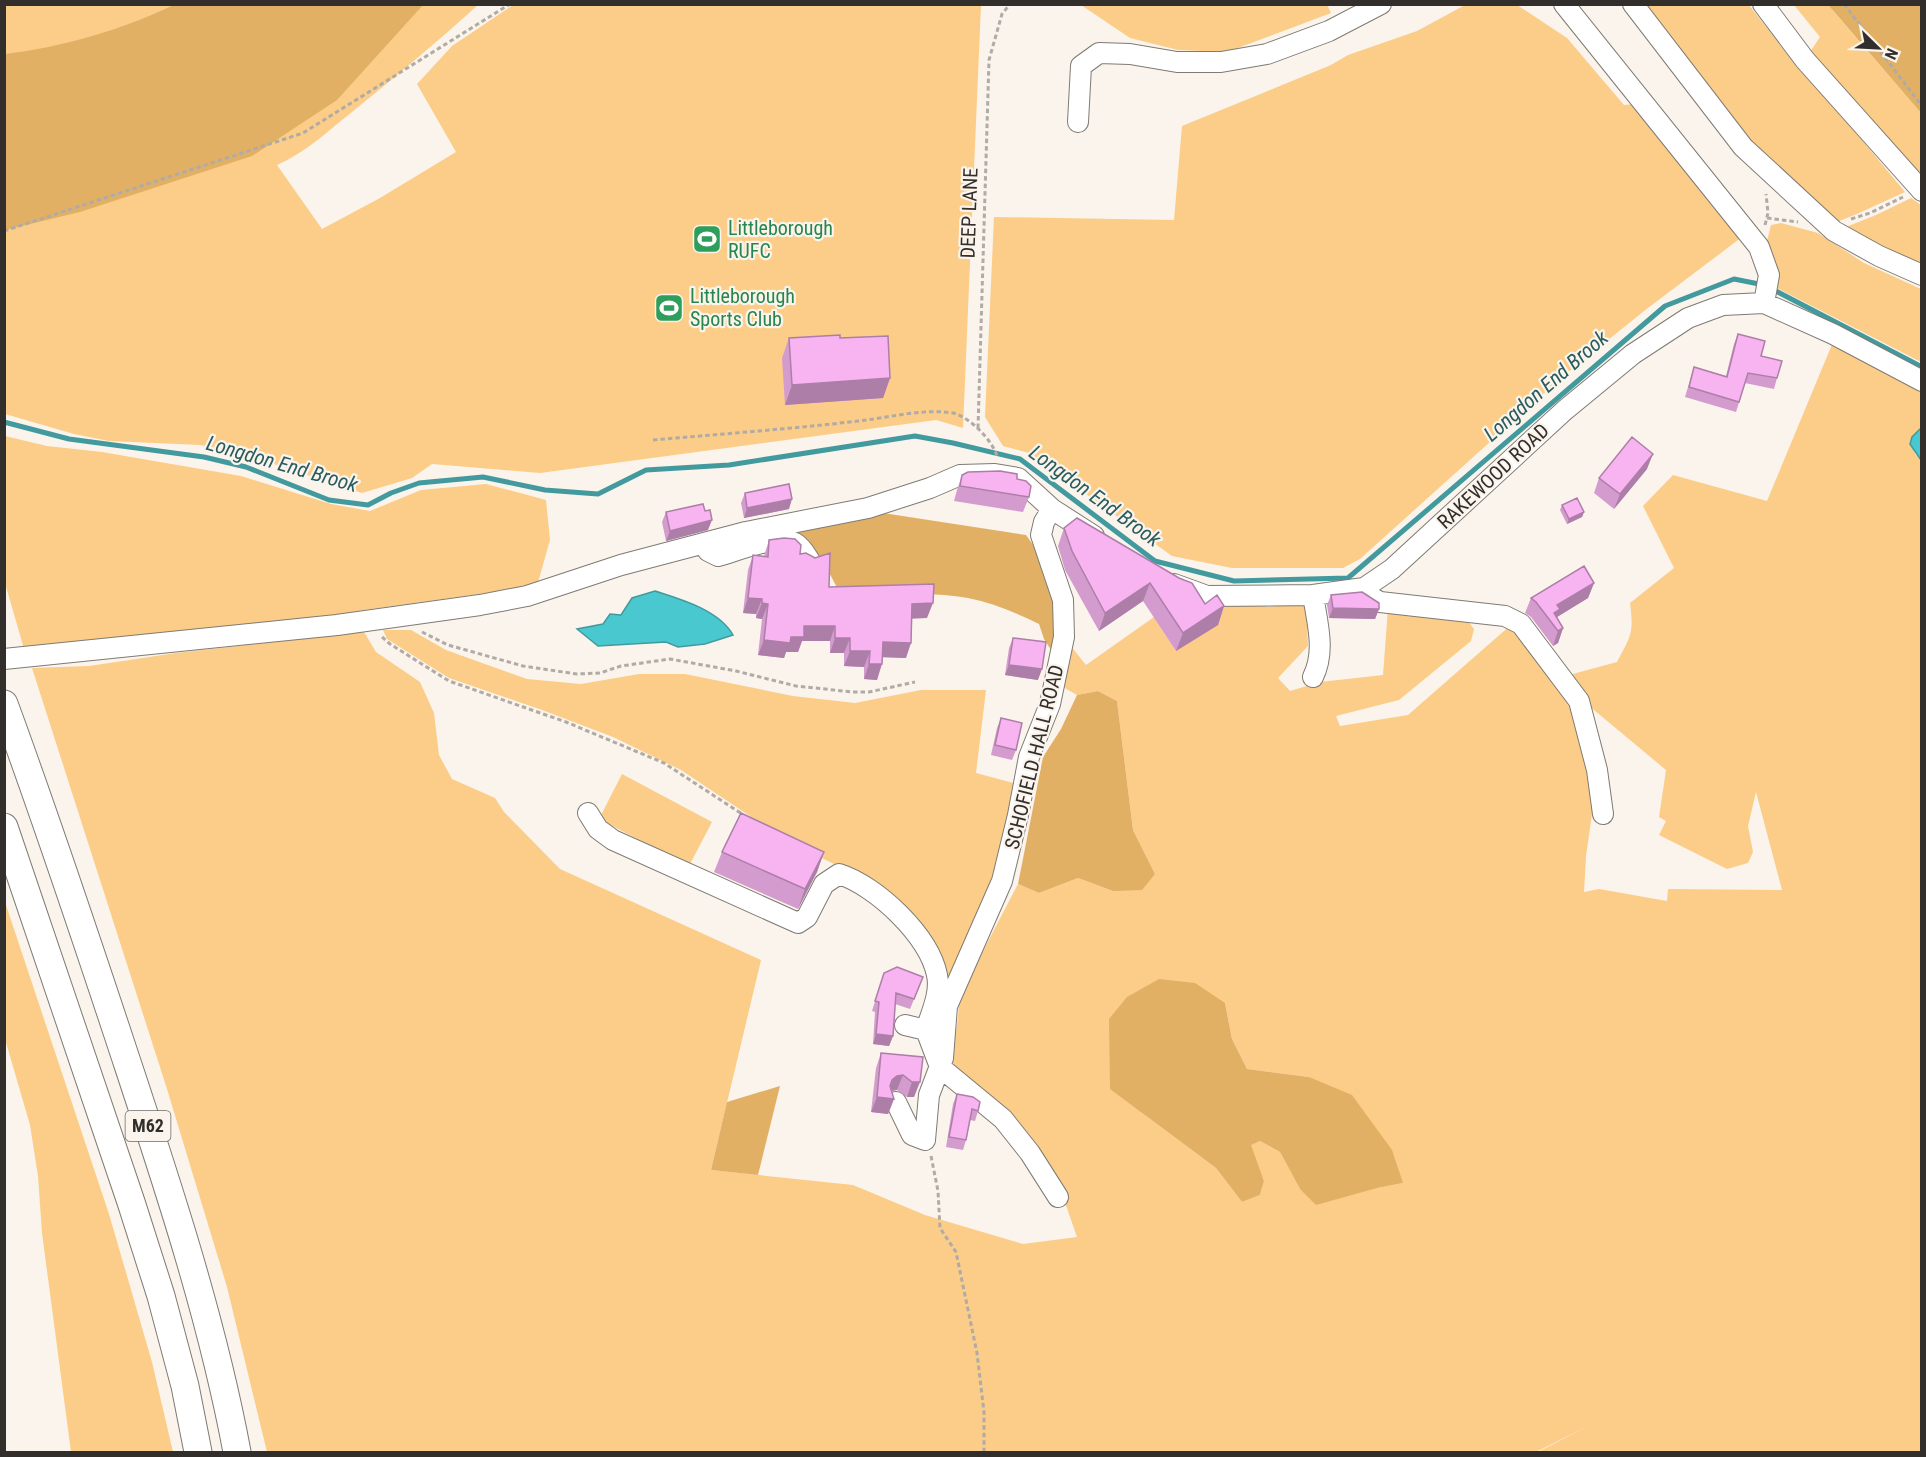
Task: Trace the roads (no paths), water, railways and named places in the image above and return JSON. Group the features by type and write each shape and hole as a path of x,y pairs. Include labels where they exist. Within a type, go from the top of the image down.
{"highway":[{"name":"M62","path":"4,704 41,805 170,1191 226,1393 237,1452"},
{"name":"M62","path":"4,827 161,1296 185,1386 198,1452"}],"street":[{"path":"1078,122 1082,66 1099,53 1130,54 1177,62 1221,62 1267,54 1329,31 1381,4"},
{"path":"1564,4 1759,247 1766,290"},
{"path":"1633,4 1743,147 1765,168 1834,231 1879,256 1922,275"},
{"path":"1763,4 1806,60 1916,192"},
{"name":"RAKEWOOD ROAD","path":"1159,575 1178,586 1207,596 1313,595 1364,588 1392,568 1565,410 1633,354 1688,318 1766,290 1833,334 1922,381"},
{"path":"4,659 371,621 527,596 621,565 746,532 868,508 930,488 960,475 995,474 1018,478 1052,509 1078,527 1112,545"},
{"name":"SCHOFIELD HALL ROAD","path":"896,1102 912,1135 925,1140 929,1095 943,1058 947,1006 1002,881 1029,757 1050,704 1064,637 1063,600 1041,535 1044,522 1052,509"},
{"path":"704,544 708,551 718,556 765,542 784,540 795,543 810,561"},
{"path":"1364,588 1370,596 1380,602 1505,616 1521,624 1579,702 1598,770 1603,814"},
{"path":"1313,595 1321,651 1319,665 1313,677"},
{"path":"588,813 598,829 613,840 798,923 807,917 824,884 840,874 852,878 882,897 913,929 929,954 937,975 936,997 926,1030 939,1067 1003,1119 1030,1153 1058,1197"},
{"path":"905,1025 926,1030"}],"water":[{"path":"1921,428 1921,460 1910,444 1912,437"},
{"path":"655,591 709,612 727,626 733,635 705,644 678,647 666,642 598,646 577,629 603,624 610,614 621,615 632,598"}],"waterway":[{"name":"Longdon End Brook","path":"4,422 69,439 204,457 246,467 329,500 368,505 391,493 419,483 483,477 545,490 598,494 646,470 729,465 915,436 1020,459 1155,561 1234,581 1348,578 1665,306 1734,279 1764,285"},
{"name":"Longdon End Brook","path":"1772,289 1922,367"}],"place":[{"name":"Littleborough RUFC","path":"707,239"},
{"name":"Littleborough Sports Club","path":"669,308"}]}
